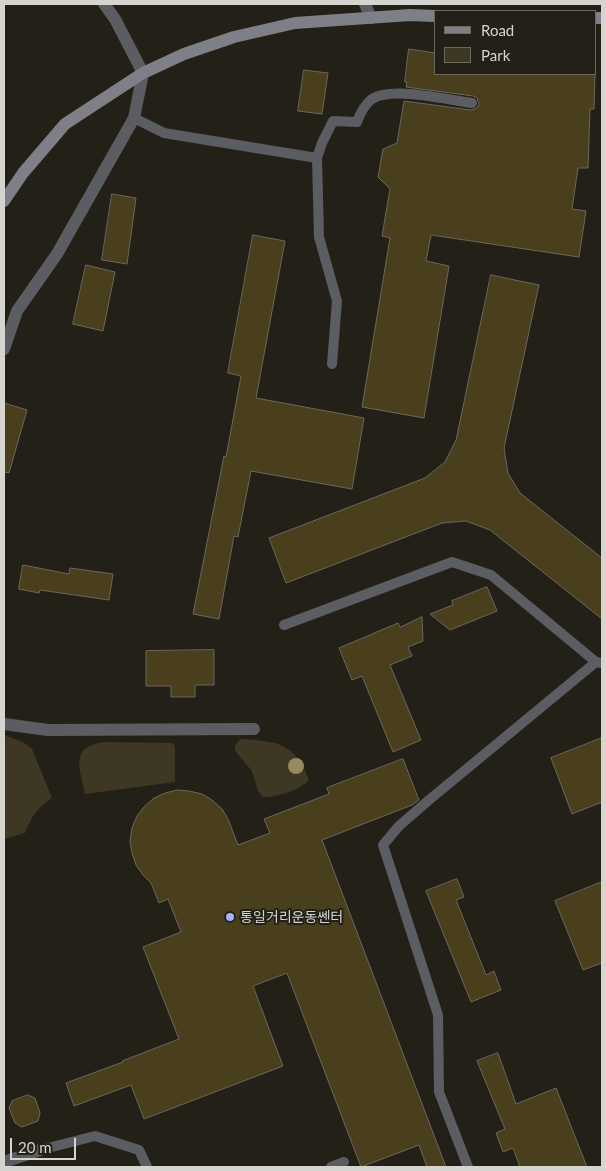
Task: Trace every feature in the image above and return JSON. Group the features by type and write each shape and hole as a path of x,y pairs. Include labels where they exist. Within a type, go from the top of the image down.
{"main road":[{"path":"4,201 23,173 65,124 143,73 184,54 234,37 295,23 410,15 434,16"}],"street":[{"path":"4,349 17,311 57,254 134,118 143,73 115,19 104,4"},
{"path":"365,4 371,18"},
{"path":"4,724 48,730 254,729"},
{"path":"4,1162 40,1150"}],"lane":[{"path":"332,364 337,301 319,237 318,158 322,143 333,120 357,122 361,112 372,99 384,95 401,93 472,103"},
{"path":"134,118 164,133 318,158"},
{"path":"284,625 452,562 491,575 599,662 429,800 399,826 383,845 438,1015 439,1092 468,1167"},
{"path":"40,1150 95,1136 139,1150 147,1167"},
{"path":"331,1167 344,1162"}],"green space":[{"path":"4,735 23,742 32,749 52,798 36,813 25,833 4,839"},
{"path":"240,739 264,741 283,746 297,758 309,780 301,787 288,792 263,797 258,791 252,771 235,751 235,746"},
{"path":"105,742 173,743 175,747 175,782 85,794 80,767 82,753 86,748 94,744"}],"building":[{"path":"409,49 434,53 434,75 595,75 594,109 590,109 588,168 578,168 572,209 586,211 579,257 431,235 426,261 449,266 424,418 362,407 390,238 382,236 390,189 378,177 383,149 397,143 404,101 471,110 477,108 479,104 477,98 473,96 406,87 407,82 405,82"},
{"path":"304,70 328,73 322,114 298,111"},
{"path":"112,194 136,198 127,264 102,260"},
{"path":"253,235 285,241 256,398 364,418 352,489 251,471 238,537 234,536 219,619 193,614 241,376 228,373"},
{"path":"86,265 115,272 103,331 73,324"},
{"path":"491,275 539,285 504,448 508,473 520,493 602,558 602,619 490,530 466,521 442,523 286,583 269,538 425,478 445,462 456,440"},
{"path":"4,403 27,410 9,473 4,472"},
{"path":"23,565 69,574 70,568 113,574 109,600 40,590 39,593 19,589"},
{"path":"487,587 497,611 450,630 430,614 453,605 452,601"},
{"path":"422,617 423,641 408,647 412,656 390,665 421,740 393,752 362,676 352,680 339,648 398,623 400,627"},
{"path":"214,650 214,685 195,685 195,697 171,697 171,686 146,686 146,651"},
{"path":"602,738 602,802 572,814 551,758"},
{"path":"403,759 419,800 412,805 322,840 446,1167 427,1167 419,1145 361,1167 287,973 253,986 283,1066 144,1119 131,1085 74,1106 66,1083 179,1039 143,947 181,932 168,899 159,903 151,883 136,865 132,853 130,841 132,828 137,816 144,807 154,798 177,790 202,794 222,809 238,845 270,833 264,819 329,794 327,788"},
{"path":"457,879 464,897 456,900 486,975 494,971 501,990 471,1002 426,891"},
{"path":"602,882 602,963 583,970 555,901"},
{"path":"498,1053 516,1104 556,1088 587,1167 520,1167 513,1148 503,1152 496,1133 505,1129 477,1061"},
{"path":"28,1095 35,1098 40,1113 38,1121 22,1127 15,1123 9,1108 12,1101"}],"place":[{"name":"통일거리운동쎈터","path":"230,917"}]}
